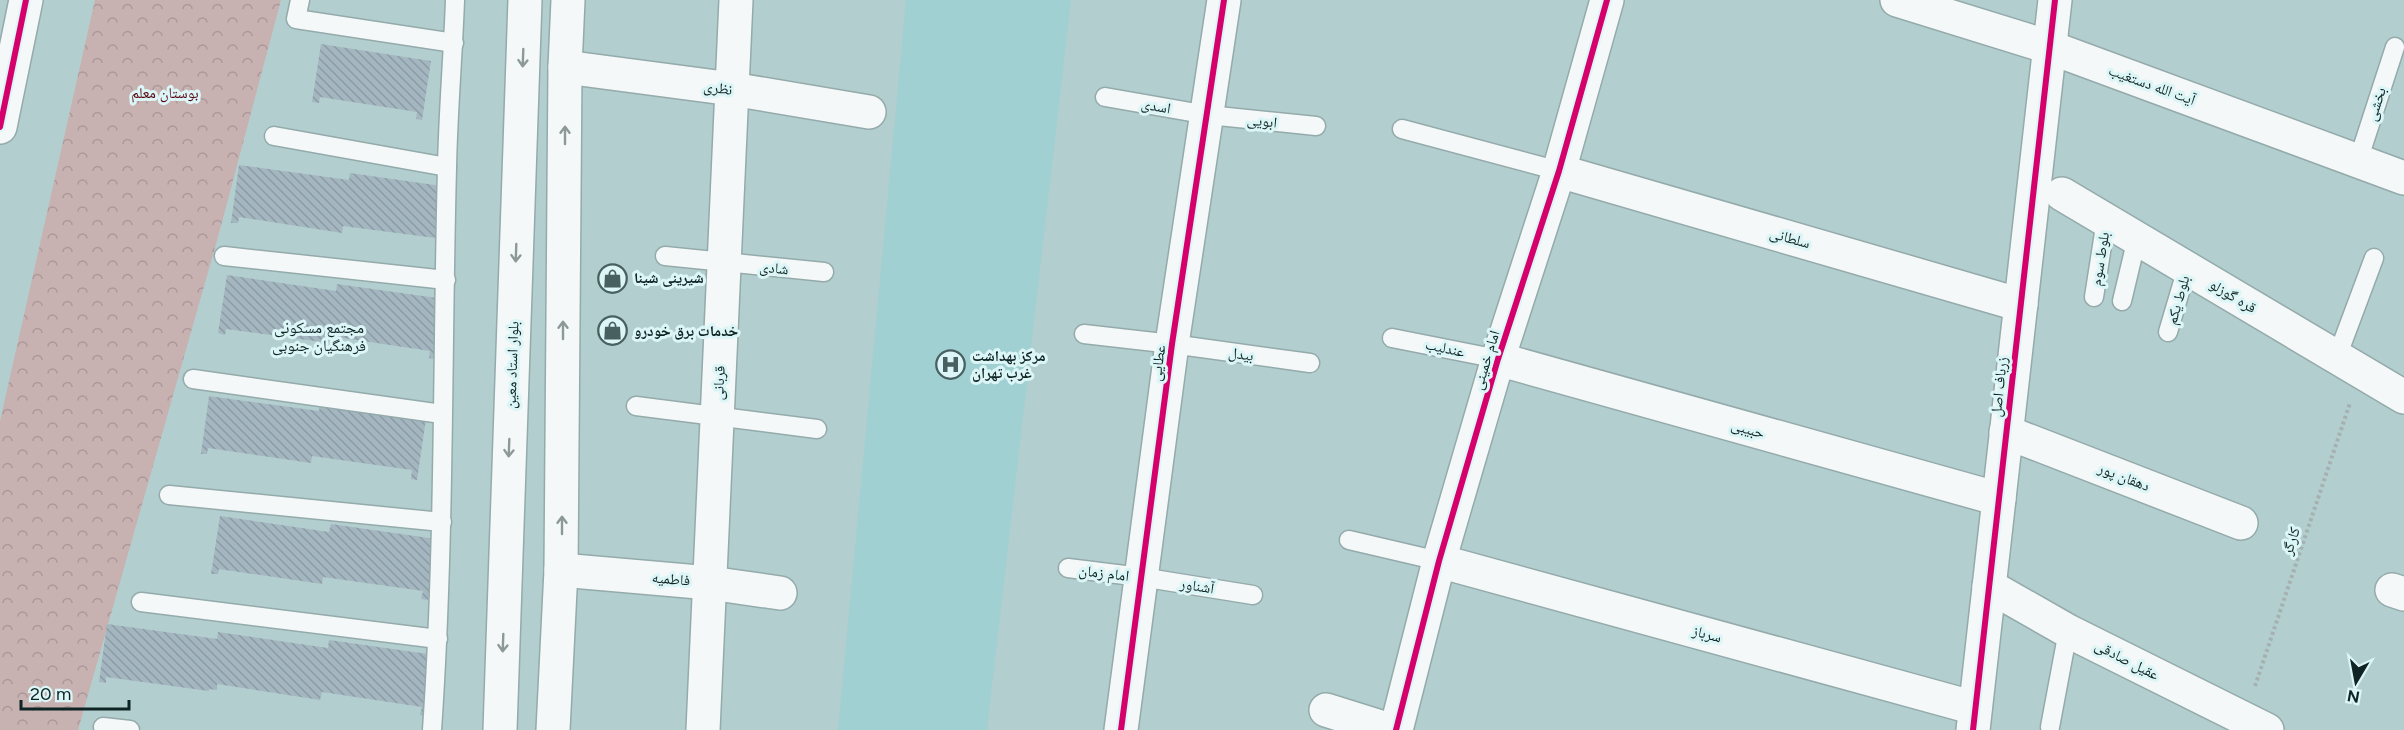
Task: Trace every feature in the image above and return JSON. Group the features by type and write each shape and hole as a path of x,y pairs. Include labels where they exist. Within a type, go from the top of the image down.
{"street":[{"path":"0,127 26,0"},
{"name":"بلوار استاد معین","path":"500,730 525,0"},
{"path":"553,730 561,570 565,67 568,0"},
{"name":"قربانی","path":"703,730 736,0"},
{"name":"عطایی","path":"1120,730 1172,344 1224,0"},
{"name":"امام خمینی","path":"1396,730 1439,561 1498,359 1559,171 1607,0"},
{"name":"آیت الله دستغیب","path":"1897,0 2049,47 2404,178"},
{"name":"زرباف اصل","path":"1974,719 2055,0"},
{"name":"نظری","path":"565,67 869,112"},
{"name":"سلطانی","path":"1559,171 2021,305"},
{"name":"قره گوزلو","path":"2062,194 2404,397"},
{"name":"حبیبی","path":"1498,359 1999,499"},
{"name":"دهقان پور","path":"2006,432 2241,523"},
{"name":"سرباز","path":"1439,561 1974,719"},
{"name":"فاطمیه","path":"561,570 710,583 780,593"},
{"name":"عقیل صادقی","path":"1989,586 2068,630 2256,724"},
{"path":"1326,710 1390,730"}],"lane":[{"path":"300,0 296,19 454,43"},
{"path":"432,730 442,522 447,167 455,0"},
{"name":"بخشی","path":"2358,161 2395,47"},
{"name":"اسدی","path":"1105,97 1208,115"},
{"name":"ابویی","path":"1208,115 1316,126"},
{"path":"1402,129 1559,171"},
{"path":"274,136 447,167"},
{"name":"بلوط سوم","path":"2094,297 2106,220"},
{"path":"2122,301 2138,238"},
{"path":"224,256 446,280"},
{"name":"شادی","path":"665,256 824,272"},
{"path":"2349,364 2374,258"},
{"name":"بلوط یکم","path":"2168,332 2187,268"},
{"name":"بیدل","path":"1084,334 1310,363"},
{"name":"عندلیب","path":"1392,338 1498,359"},
{"path":"193,379 442,414"},
{"path":"636,406 818,429"},
{"path":"169,495 442,522"},
{"path":"1349,540 1439,561"},
{"name":"امام زمان","path":"1068,568 1141,577"},
{"name":"آشناور","path":"1141,577 1253,596"},
{"path":"141,602 438,639"},
{"path":"2050,727 2068,630"},
{"path":"103,727 130,730"}],"shaded area":[{"name":"مرکز بهداشت غرب تهران","path":"906,0 1071,0 987,730 838,730"}],"green space":[{"name":"بوستان معلم","path":"95,0 281,0 218,237 78,730 0,730 0,421"}],"building":[{"path":"321,44 431,61 422,120 416,119 417,112 320,97 319,103 312,102"},
{"path":"239,165 349,180 350,173 456,188 448,249 443,239 343,226 342,233 239,217 238,223 231,223"},
{"path":"227,275 336,291 337,284 444,299 435,359 429,358 430,351 330,336 329,343 226,329 225,335 218,333"},
{"path":"209,396 319,411 320,404 426,419 417,480 411,479 412,470 312,456 311,463 208,448 207,454 201,454"},
{"path":"220,516 329,532 331,524 436,539 428,600 421,599 423,591 323,577 322,584 219,569 218,574 211,574"},
{"path":"107,624 217,639 218,632 328,648 329,640 435,655 426,716 420,715 422,707 322,692 320,700 217,684 217,690 209,689 209,691 106,677 106,683 99,682"}],"cycle path":[{"path":"0,127 26,0"},
{"path":"1121,730 1172,344 1224,0"},
{"path":"1396,730 1439,561 1498,359 1559,171 1607,0"},
{"path":"1973,730 2055,0"}],"place":[{"name":"شیرینی شینا","path":"613,278"},
{"name":"خدمات برق خودرو","path":"613,331"},
{"name":"مرکز بهداشت غرب تهران","path":"951,365"}],"district":[{"name":"مجتمع مسکونی فرهنگیان جنوبی","path":"319,336"}]}
